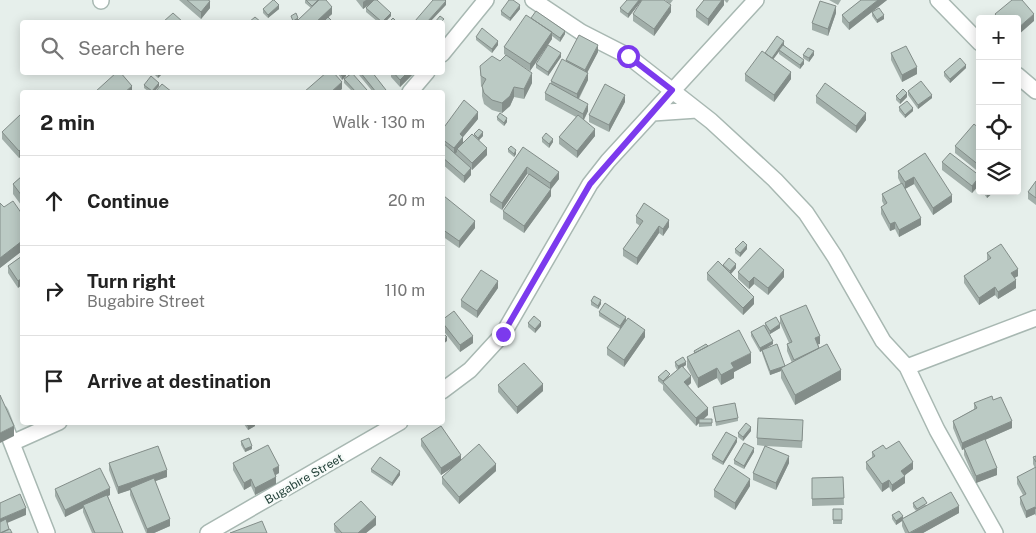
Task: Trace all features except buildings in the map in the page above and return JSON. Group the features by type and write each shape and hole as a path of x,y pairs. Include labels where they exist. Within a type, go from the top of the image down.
{"street":[{"path":"445,50 486,0"},
{"path":"533,0 581,32 628,56 672,90 776,180 806,213 835,257 883,341 907,368 937,430 995,533"},
{"path":"445,389 470,370 503,334 590,184 672,90 756,0"},
{"path":"938,0 976,39"},
{"path":"412,90 424,75"},
{"path":"1021,78 1036,91"},
{"path":"653,113 696,110"},
{"path":"907,368 1036,318"},
{"path":"0,413 47,533"},
{"path":"12,443 52,425"},
{"name":"Bugabire Street","path":"208,533 395,425"}],"route":[{"path":"503,334 590,184 608,161 672,90 628,56"}]}
